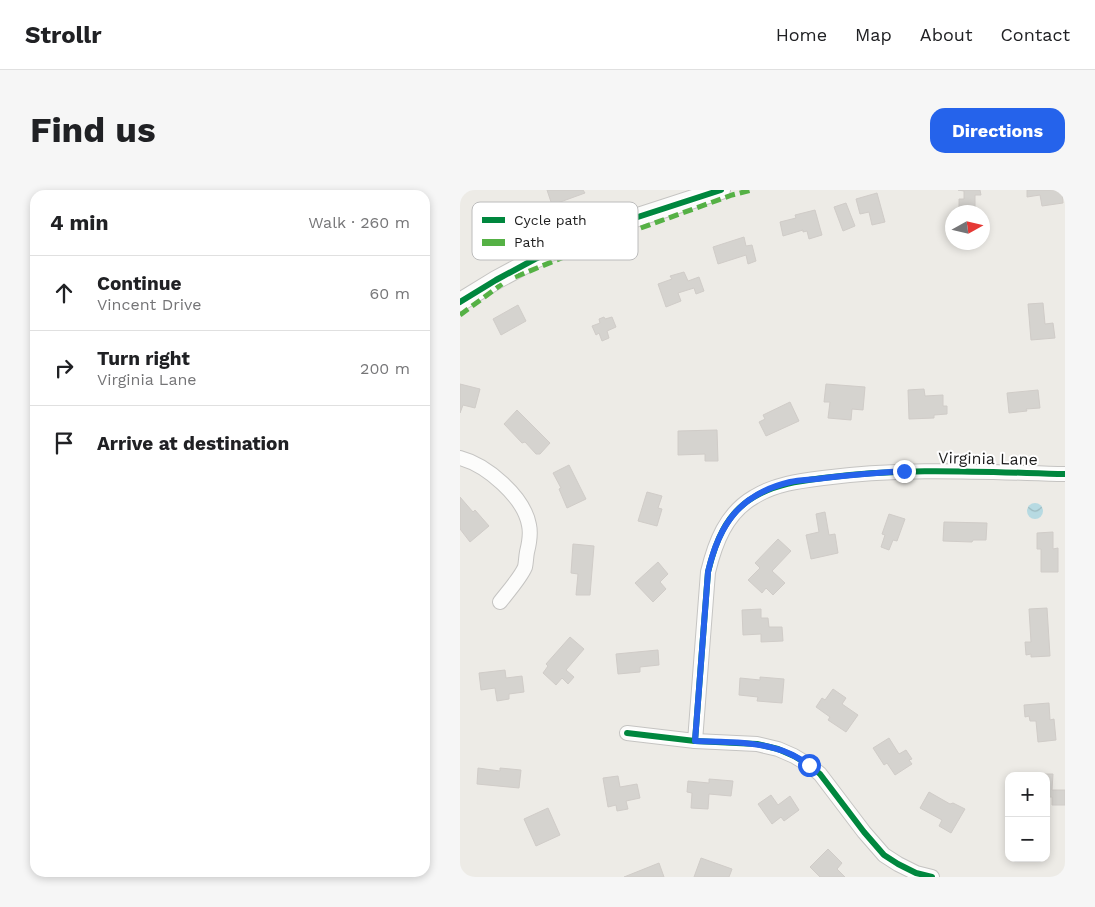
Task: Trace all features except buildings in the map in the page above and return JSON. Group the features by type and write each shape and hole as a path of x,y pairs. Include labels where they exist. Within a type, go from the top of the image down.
{"street":[{"path":"638,217 721,190"},
{"path":"460,302 533,260"},
{"path":"460,458 488,471 509,490 521,505 529,525 529,542 525,567 500,602"},
{"name":"Virginia Lane","path":"695,741 708,572 720,534 727,522 739,508 753,497 791,482 845,475 904,471 1065,474"},
{"path":"628,733 695,741 757,744 778,749 794,756 820,774 884,855 916,873 932,877"}],"water":[{"path":"1035,503 1041,505 1043,511 1041,517 1035,519 1029,517 1027,511 1029,505"}],"marked path":[{"path":"638,229 732,195 752,190"},
{"path":"515,277 557,260"},
{"path":"460,315 502,284"}],"cycle path":[{"path":"638,217 721,190"},
{"path":"460,302 533,260"},
{"path":"695,741 708,572 714,550 723,530 736,511 744,504 770,489 787,484 814,479 883,472 944,471 1065,474"},
{"path":"627,733 695,741 757,744 778,749 794,756 820,774 884,855 916,873 932,877"}],"route":[{"path":"809,765 778,749 757,744 695,741 708,572 712,557 720,534 727,522 739,508 753,497 767,490 791,482 845,475 904,471"}]}
